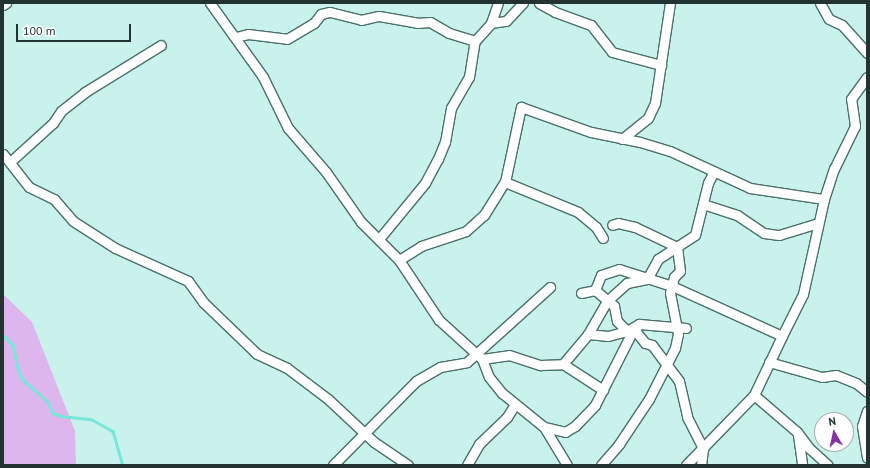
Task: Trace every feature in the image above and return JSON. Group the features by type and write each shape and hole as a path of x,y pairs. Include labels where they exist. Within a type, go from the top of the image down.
{"street":[{"path":"210,3 236,37 263,77 288,128 326,172 361,222 399,260 439,320 479,357 489,377 515,404 544,427 567,465"},
{"path":"379,239 425,182 438,160 445,142 451,108 470,77 475,41 491,23 498,3"},
{"path":"491,23 506,21 523,3"},
{"path":"539,3 555,12 591,25 612,52 661,65"},
{"path":"622,139 648,118 655,103 670,3"},
{"path":"820,3 829,19 842,25 866,49"},
{"path":"236,37 248,34 287,39 314,23 321,14 330,12 361,20 379,16 417,23 430,22 449,33 475,41"},
{"path":"10,162 49,127 61,111 85,92 161,45"},
{"path":"686,465 754,395 768,362 803,294 824,199 834,169 855,126 850,99 867,77"},
{"path":"399,260 421,246 466,231 484,215 505,182 521,107 591,132 670,151 750,188 824,199"},
{"path":"3,154 29,187 54,199 74,221 115,248 188,281 203,302 257,354 287,368 328,399 365,433 408,465"},
{"path":"563,364 588,334 607,301 627,283 647,279 658,259 695,235 714,171"},
{"path":"505,182 578,212 603,238"},
{"path":"703,204 738,215 764,233 779,235 818,223"},
{"path":"612,225 618,223 635,227 677,247"},
{"path":"601,465 619,444 649,399 675,348 681,328 670,293 674,276 680,271 677,247"},
{"path":"595,290 601,275 619,269 672,286 782,336"},
{"path":"479,357 550,287"},
{"path":"581,293 595,290"},
{"path":"595,290 614,306 617,321 630,332"},
{"path":"544,427 565,432 574,426 595,405 630,332 639,324 681,328"},
{"path":"588,334 608,336 630,332 637,333 645,342 652,345 679,381 687,417 703,449 702,465"},
{"path":"333,465 416,381 440,367 458,365 479,357 509,356 540,365 563,364 603,390"},
{"path":"768,362 822,377 836,375 856,383 867,392"},
{"path":"754,395 797,432 809,448 828,465"},
{"path":"467,465 479,444 508,417 515,404"},
{"path":"867,411 862,426 867,458"},
{"path":"797,432 802,465"}],"shaded area":[{"path":"3,294 32,322 75,431 76,465 3,465"}],"waterway":[{"path":"3,335 13,345 18,369 23,380 48,402 53,413 61,416 91,419 113,431 123,465"}]}
